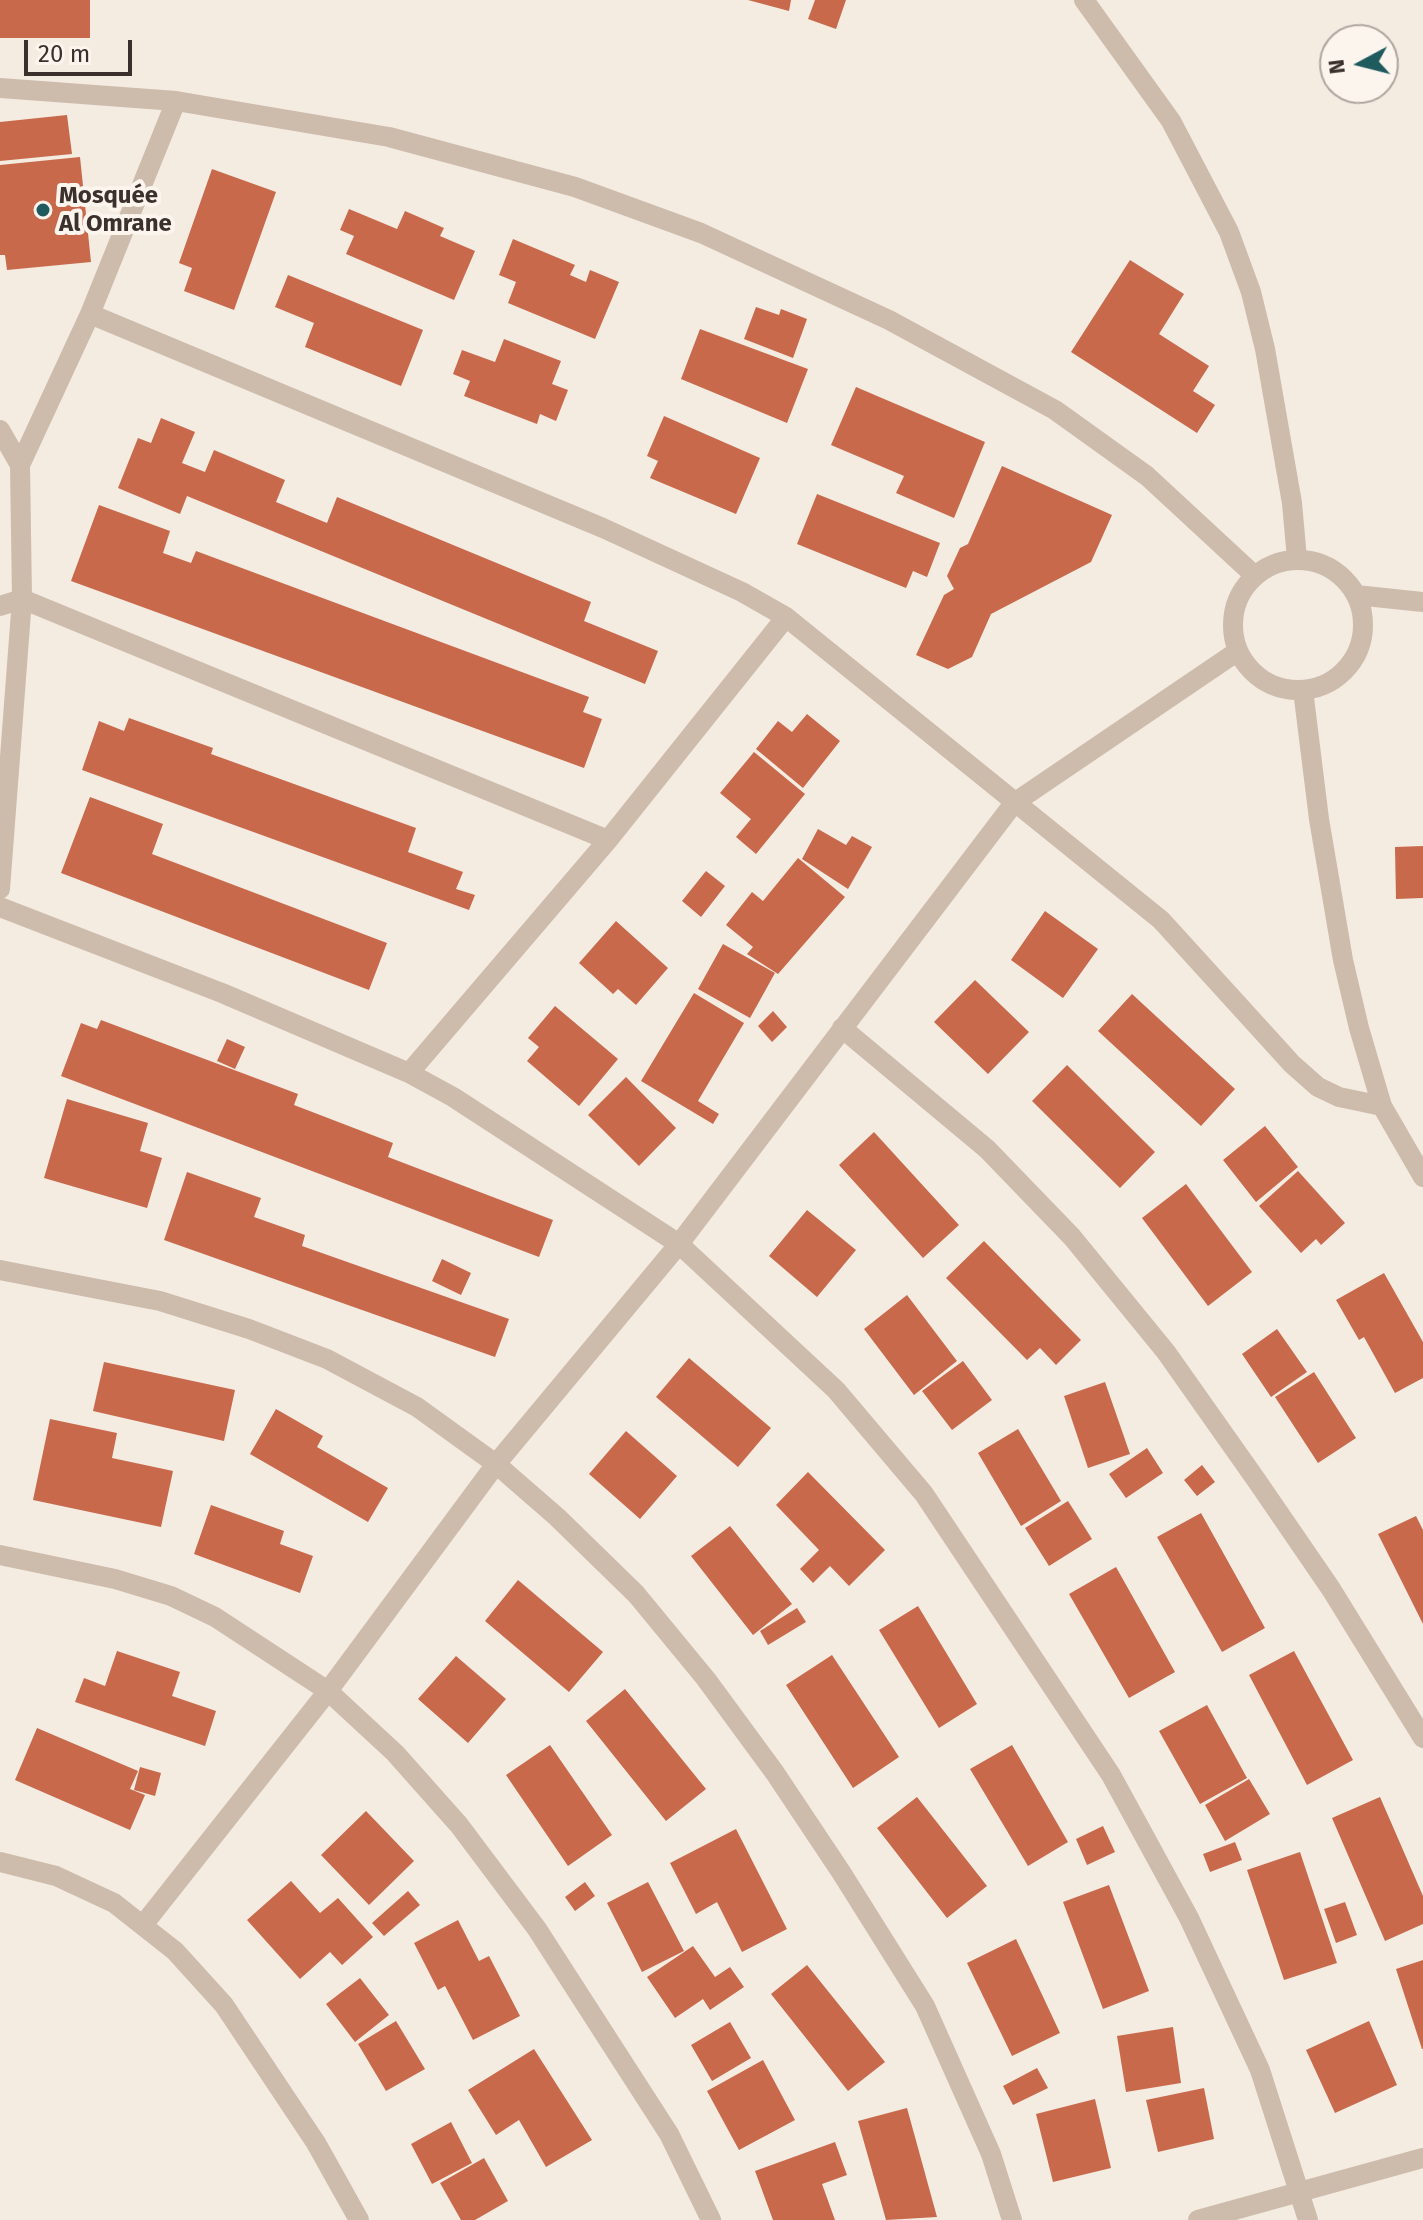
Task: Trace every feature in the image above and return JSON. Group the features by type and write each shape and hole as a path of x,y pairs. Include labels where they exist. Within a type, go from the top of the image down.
{"street":[{"path":"1084,0 1171,121 1229,232 1251,292 1265,349 1283,449 1297,559"},
{"path":"0,88 176,101 389,137 575,187 715,239 889,320 1055,410 1147,476 1254,575"},
{"path":"0,889 22,599 20,465 90,314 176,101"},
{"path":"90,314 603,528 742,592 786,617 1161,920 1292,1064 1318,1087 1339,1097 1382,1106"},
{"path":"0,430 20,465"},
{"path":"1297,559 1332,569 1359,604 1363,631 1350,664 1337,678 1303,690 1277,687 1253,673 1238,651 1232,624 1238,597 1254,575 1274,563 1297,559"},
{"path":"1359,604 1381,597 1423,602"},
{"path":"0,606 22,599 608,840"},
{"path":"409,1073 608,840 786,617"},
{"path":"143,1925 328,1691 496,1464 679,1244 1014,803 1238,651"},
{"path":"1303,690 1319,819 1343,960 1382,1106 1423,1177"},
{"path":"0,907 222,993 409,1073 453,1097 679,1244 846,1401 924,1494 1111,1775 1189,1918 1260,2070 1308,2220"},
{"path":"842,1028 987,1149 1072,1237 1166,1352 1257,1481 1363,1640 1423,1738"},
{"path":"0,1270 160,1301 249,1329 327,1359 417,1407 496,1464 636,1594 706,1679 775,1773 925,2006 991,2154 1012,2220"},
{"path":"0,1555 115,1579 171,1596 215,1617 328,1691 395,1753 459,1825 537,1929 669,2134 711,2220"},
{"path":"0,1862 56,1876 114,1903 175,1951 224,2005 316,2143 359,2220"},
{"path":"1198,2220 1423,2158"}],"building":[{"path":"0,0 90,0 90,38 0,38"},
{"path":"748,0 791,0 789,11"},
{"path":"815,0 846,0 836,29 808,19"},
{"path":"67,115 72,154 0,161 0,122"},
{"name":"Mosquée Al Omrane","path":"80,157 91,262 7,270 5,255 0,255 0,165"},
{"path":"212,169 276,192 234,310 184,291 192,268 179,263"},
{"path":"349,209 397,229 405,211 444,228 440,236 475,251 454,300 346,254 354,236 340,230"},
{"path":"513,239 575,265 570,275 586,282 590,270 619,282 595,339 508,303 516,282 499,275"},
{"path":"1130,260 1184,294 1159,334 1209,366 1193,391 1215,405 1197,433 1071,352"},
{"path":"288,275 423,330 401,386 305,347 314,323 275,307"},
{"path":"756,307 779,315 781,309 807,319 793,358 744,339"},
{"path":"700,329 808,369 787,423 681,379"},
{"path":"504,339 561,361 552,384 568,390 556,421 540,414 537,424 464,396 470,381 453,374 462,350 495,362"},
{"path":"856,387 985,442 954,518 896,493 904,476 831,445"},
{"path":"664,416 760,458 736,514 650,478 658,461 647,456"},
{"path":"161,418 195,432 182,463 205,472 214,450 285,480 276,502 327,523 337,497 591,602 584,621 658,651 645,684 187,496 180,514 118,488 138,438 151,443"},
{"path":"1002,466 1112,515 1091,562 991,614 972,657 948,669 916,655 944,595 954,589 947,576 960,548 968,544"},
{"path":"817,494 940,543 927,577 913,571 906,588 797,544"},
{"path":"99,505 170,531 163,553 191,563 196,551 589,697 583,712 602,719 584,768 71,581"},
{"path":"807,714 840,741 803,788 756,749 778,721 792,732"},
{"path":"129,718 213,748 211,754 416,828 408,852 463,872 456,889 475,895 469,910 82,770 99,721 124,731"},
{"path":"754,752 805,794 756,854 736,837 751,819 720,793"},
{"path":"90,797 163,824 152,854 387,943 369,990 61,873"},
{"path":"818,829 846,845 852,836 872,847 848,889 802,859"},
{"path":"1423,846 1423,898 1396,899 1395,847"},
{"path":"798,858 845,897 778,974 747,954 753,947 726,925 752,892 763,901"},
{"path":"706,871 725,886 701,917 682,901"},
{"path":"1045,911 1098,949 1063,998 1011,960"},
{"path":"616,921 668,968 636,1005 618,989 613,994 579,963"},
{"path":"723,944 775,973 750,1018 698,989"},
{"path":"975,980 1029,1032 988,1074 934,1022"},
{"path":"694,993 744,1023 698,1101 719,1114 713,1124 641,1081"},
{"path":"1132,994 1235,1089 1201,1126 1098,1031"},
{"path":"555,1006 618,1059 579,1106 527,1061 539,1047 528,1038"},
{"path":"773,1011 787,1027 772,1042 758,1026"},
{"path":"101,1020 298,1094 294,1105 393,1143 388,1157 553,1220 539,1257 61,1076 81,1023 97,1029"},
{"path":"227,1039 245,1047 235,1069 217,1061"},
{"path":"1067,1065 1155,1152 1120,1188 1032,1101"},
{"path":"626,1077 676,1128 639,1166 588,1115"},
{"path":"67,1099 148,1123 140,1151 162,1158 147,1208 44,1178"},
{"path":"1265,1126 1298,1167 1256,1202 1223,1160"},
{"path":"874,1132 959,1225 923,1258 839,1165"},
{"path":"1298,1171 1345,1223 1321,1245 1316,1239 1301,1253 1259,1206"},
{"path":"187,1172 261,1198 254,1217 305,1235 302,1246 509,1319 495,1357 164,1240"},
{"path":"1186,1184 1252,1272 1208,1306 1142,1218"},
{"path":"807,1210 856,1250 817,1297 769,1256"},
{"path":"984,1241 1081,1340 1056,1365 1040,1348 1027,1360 946,1278"},
{"path":"442,1259 471,1273 461,1295 432,1281"},
{"path":"1384,1273 1423,1342 1423,1378 1395,1393 1364,1337 1359,1340 1336,1300"},
{"path":"907,1295 957,1361 914,1395 864,1329"},
{"path":"1277,1329 1307,1372 1271,1397 1242,1354"},
{"path":"689,1358 771,1428 738,1467 656,1397"},
{"path":"963,1361 992,1400 952,1430 922,1391"},
{"path":"104,1362 235,1390 224,1441 93,1411"},
{"path":"1314,1372 1356,1438 1318,1463 1275,1397"},
{"path":"1105,1382 1130,1454 1088,1468 1064,1396"},
{"path":"276,1409 323,1436 317,1447 388,1488 368,1522 250,1454"},
{"path":"50,1419 117,1433 112,1458 173,1471 161,1527 33,1500"},
{"path":"1018,1429 1061,1501 1021,1526 978,1453"},
{"path":"626,1431 677,1476 640,1519 589,1474"},
{"path":"1147,1448 1163,1473 1126,1498 1109,1474"},
{"path":"1202,1465 1215,1482 1197,1496 1184,1480"},
{"path":"808,1472 885,1550 849,1586 830,1566 813,1583 800,1569 819,1550 776,1505"},
{"path":"1068,1501 1092,1539 1049,1566 1025,1528"},
{"path":"211,1505 284,1531 280,1544 313,1556 300,1593 194,1554"},
{"path":"1201,1513 1265,1628 1222,1652 1157,1537"},
{"path":"1416,1516 1423,1530 1423,1624 1378,1534"},
{"path":"730,1526 792,1604 753,1635 691,1556"},
{"path":"1116,1567 1175,1672 1129,1698 1069,1594"},
{"path":"518,1580 603,1652 569,1692 485,1621"},
{"path":"918,1606 977,1704 939,1728 879,1630"},
{"path":"797,1608 806,1622 768,1645 760,1631"},
{"path":"117,1651 180,1672 172,1696 216,1711 205,1746 75,1702 84,1678 105,1686"},
{"path":"1294,1651 1353,1760 1307,1785 1249,1675"},
{"path":"832,1655 899,1757 853,1788 786,1685"},
{"path":"456,1656 506,1699 468,1743 418,1699"},
{"path":"625,1689 706,1789 666,1821 586,1721"},
{"path":"1207,1705 1247,1778 1200,1804 1159,1731"},
{"path":"37,1728 138,1771 130,1789 145,1795 130,1830 15,1780"},
{"path":"550,1745 612,1835 568,1866 506,1775"},
{"path":"1012,1745 1068,1842 1028,1866 970,1769"},
{"path":"140,1767 161,1773 155,1796 134,1790"},
{"path":"1249,1779 1270,1814 1225,1841 1205,1805"},
{"path":"917,1797 987,1886 947,1918 877,1828"},
{"path":"1380,1797 1423,1896 1423,1924 1385,1941 1332,1818"},
{"path":"366,1811 414,1861 369,1905 321,1855"},
{"path":"1103,1826 1115,1852 1087,1865 1076,1839"},
{"path":"736,1829 787,1929 742,1952 717,1902 696,1914 670,1863"},
{"path":"1235,1842 1242,1860 1210,1872 1203,1854"},
{"path":"1300,1852 1337,1963 1284,1980 1247,1870"},
{"path":"291,1881 320,1913 338,1898 373,1937 342,1965 330,1952 300,1979 247,1920"},
{"path":"585,1882 595,1896 575,1911 565,1897"},
{"path":"648,1882 684,1951 642,1972 607,1903"},
{"path":"1109,1885 1149,1991 1103,2009 1063,1902"},
{"path":"408,1891 420,1905 384,1936 372,1923"},
{"path":"1345,1902 1357,1935 1336,1943 1324,1909"},
{"path":"458,1920 479,1961 489,1956 520,2016 473,2040 445,1986 438,1990 414,1943"},
{"path":"1016,1939 1060,2033 1012,2056 967,1963"},
{"path":"693,1946 715,1977 730,1967 744,1987 710,2010 703,1999 675,2018 647,1977"},
{"path":"1423,1960 1423,2049 1422,2049 1396,1969"},
{"path":"807,1965 885,2062 848,2091 771,1994"},
{"path":"360,1978 389,2015 355,2042 326,2004"},
{"path":"396,2021 425,2069 386,2091 358,2044"},
{"path":"1369,2021 1397,2085 1335,2113 1306,2050"},
{"path":"730,2022 751,2058 712,2081 691,2045"},
{"path":"1173,2027 1181,2083 1126,2092 1117,2036"},
{"path":"534,2049 592,2140 546,2167 519,2120 496,2135 468,2090"},
{"path":"763,2060 795,2120 739,2150 707,2091"},
{"path":"1037,2068 1048,2088 1013,2105 1003,2086"},
{"path":"1204,2088 1214,2139 1158,2152 1146,2100"},
{"path":"1095,2099 1111,2168 1053,2182 1036,2114"},
{"path":"907,2108 937,2217 886,2220 858,2121"},
{"path":"451,2122 472,2163 432,2184 411,2144"},
{"path":"835,2142 847,2175 822,2184 835,2220 773,2220 755,2171"},
{"path":"484,2158 508,2201 475,2220 461,2220 440,2183"}],"place":[{"name":"Mosquée Al Omrane","path":"43,210"}]}
